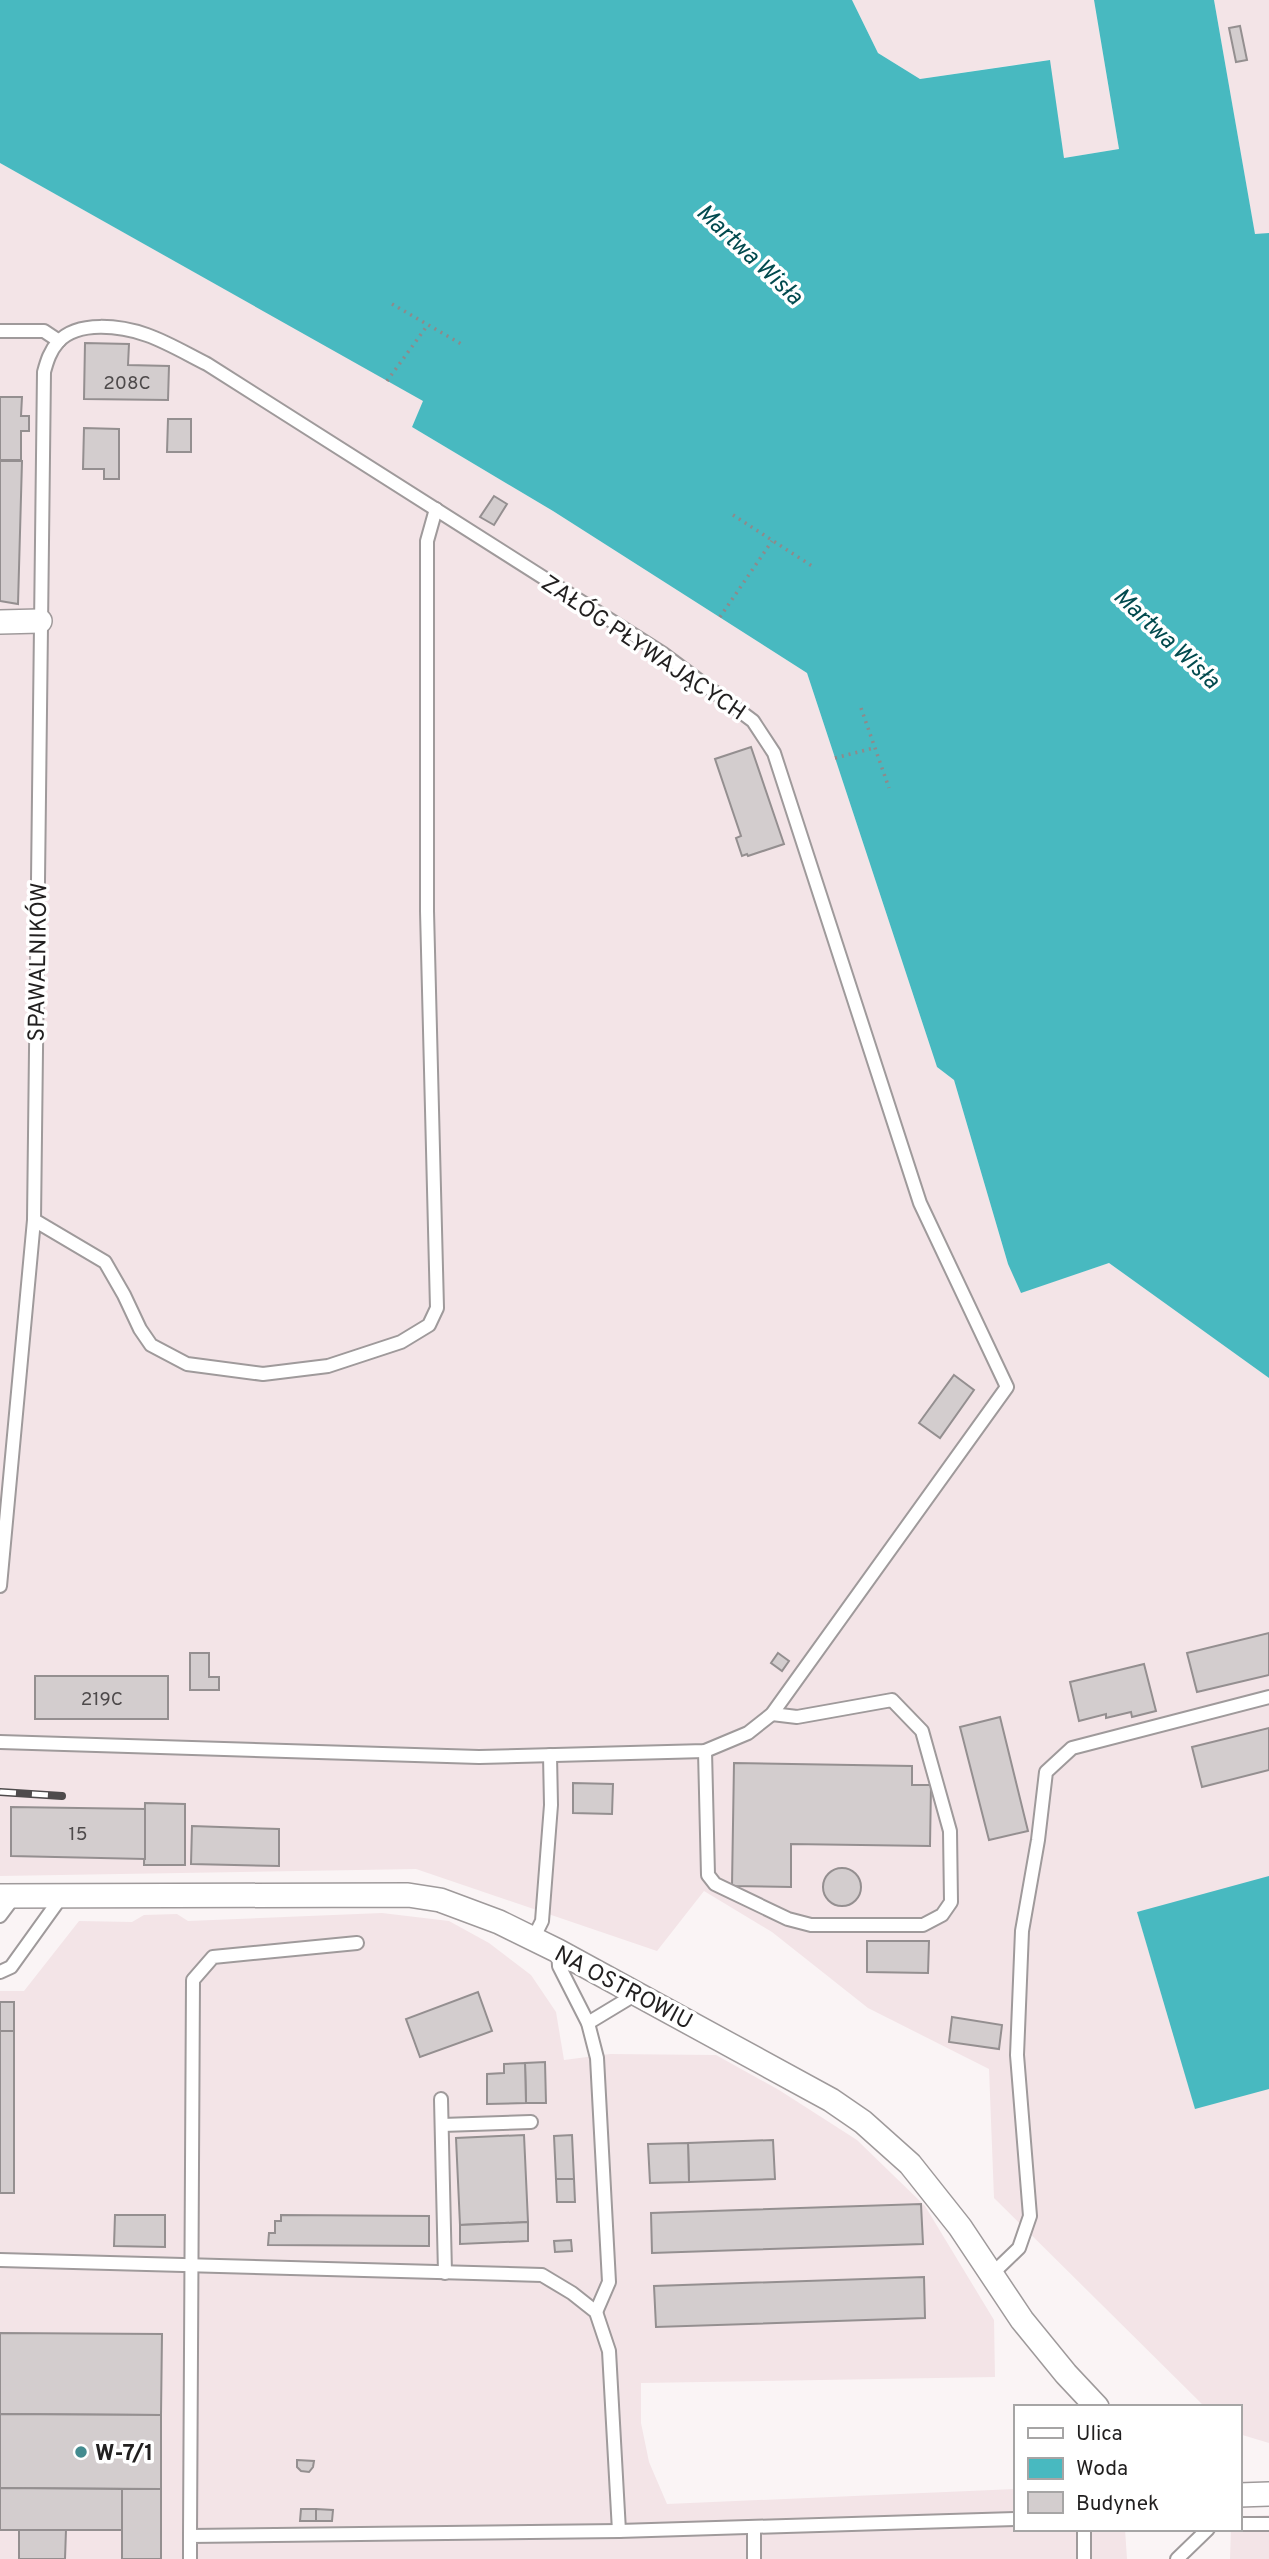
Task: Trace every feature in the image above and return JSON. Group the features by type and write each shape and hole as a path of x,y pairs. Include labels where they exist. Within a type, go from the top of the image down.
{"street":[{"path":"0,622 40,621"},
{"name":"NA OSTROWIU","path":"8,1896 408,1895 440,1900 499,1922 558,1951 831,2101 863,2122 910,2164 960,2227 1022,2320 1095,2405"},
{"path":"1241,2495 1269,2494"}],"lane":[{"name":"ZAŁÓG PŁYWAJĄCYCH","path":"59,341 78,330 108,327 147,335 207,364 662,653 752,721 766,742 778,766 920,1203 1007,1387 772,1714"},
{"path":"0,331 44,331 59,341"},
{"name":"SPAWALNIKÓW","path":"0,1586 34,1220 44,372 49,354 59,341"},
{"path":"34,1220 105,1262 151,1345 187,1364 263,1374 328,1366 401,1342 429,1325 437,1308 427,911 427,541 436,509"},
{"path":"992,2274 1019,2248 1030,2216 1017,2055 1022,1931 1038,1840 1046,1772 1072,1748 1269,1697"},
{"path":"0,1742 479,1757 705,1751 748,1733 772,1714 797,1717 892,1700 922,1731 950,1831 951,1902 942,1914 923,1925 811,1925 788,1919 715,1884 708,1875 705,1751"},
{"path":"533,1939 542,1921 551,1805 550,1755"},
{"path":"0,1916 8,1896"},
{"path":"0,1972 11,1967 62,1896"},
{"path":"190,2559 193,1980 213,1957 357,1943"},
{"path":"558,1951 559,1966 588,2023 597,2058 609,2282 596,2312"},
{"path":"588,2023 636,1994"},
{"path":"441,2099 445,2273"},
{"path":"442,2125 531,2122"},
{"path":"0,2260 542,2276 572,2293 596,2312 608,2351 619,2532"},
{"path":"190,2536 619,2532 1014,2519"},
{"path":"1241,2524 1269,2524"},
{"path":"754,2527 754,2559"},
{"path":"1084,2531 1084,2559"},
{"path":"1177,2559 1206,2531"}],"path":[{"path":"393,304 463,345"},
{"path":"387,381 427,326"},
{"path":"733,515 812,566"},
{"path":"720,617 772,541"},
{"path":"862,708 888,789"},
{"path":"835,758 874,748"}],"shaded area":[{"path":"852,0 1094,0 1119,149 1064,158 1049,60 920,79 878,53"},
{"path":"1214,0 1269,0 1269,233 1255,235"},
{"path":"0,163 424,401 412,427 553,511 807,673 937,1067 954,1080 1008,1264 1022,1292 1109,1263 1269,1378 1269,2443 1241,2435 1241,2405 1203,2405 994,2198 989,2069 868,2008 772,1932 704,1891 657,1951 416,1869 0,1876"},
{"path":"382,1913 449,1921 489,1943 531,1975 556,2012 564,2060 610,2054 716,2055 779,2090 857,2140 925,2206 994,2320 995,2377 641,2383 641,2423 649,2462 667,2504 1014,2489 1014,2531 1125,2531 1127,2559 0,2559 0,1991 24,1991 79,1921 132,1922 144,1915 177,1914 188,1921"},
{"path":"1269,2515 1269,2559 1230,2559 1231,2531 1241,2531 1241,2517"}],"water":[{"name":"Martwa Wisła","path":"0,0 852,0 878,53 920,79 1050,60 1064,158 1119,149 1094,0 1214,0 1255,234 1269,233 1269,1378 1109,1263 1021,1293 1008,1264 954,1080 937,1067 807,673 553,511 412,427 423,401 0,163"},
{"path":"1269,1876 1269,2089 1195,2109 1137,1912"}],"building":[{"path":"1240,26 1247,60 1236,62 1229,28"},
{"path":"85,343 129,344 128,365 169,366 168,400 84,399"},
{"path":"0,397 22,397 21,416 29,416 29,431 21,431 21,460 0,460"},
{"path":"168,419 191,419 191,452 167,452"},
{"path":"84,428 119,429 119,479 104,479 104,469 83,469"},
{"path":"0,461 22,461 18,604 0,601"},
{"path":"494,496 507,504 494,525 480,517"},
{"path":"751,747 784,844 742,856 736,838 741,836 715,759"},
{"path":"954,1375 974,1390 940,1438 919,1423"},
{"path":"1269,1633 1269,1675 1197,1692 1187,1653"},
{"path":"190,1653 209,1653 209,1677 219,1677 219,1690 190,1690"},
{"path":"778,1653 789,1661 782,1671 771,1663"},
{"path":"1144,1664 1156,1711 1132,1717 1131,1712 1106,1718 1106,1714 1079,1721 1070,1682"},
{"path":"35,1676 168,1676 168,1719 35,1719"},
{"path":"1000,1717 1028,1831 989,1840 960,1727"},
{"path":"1269,1728 1269,1770 1202,1787 1192,1747"},
{"path":"734,1763 912,1766 912,1785 931,1785 930,1846 791,1844 791,1887 732,1886"},
{"path":"573,1783 613,1784 612,1814 573,1813"},
{"path":"145,1803 185,1804 185,1865 144,1865"},
{"path":"11,1807 145,1809 145,1859 11,1856"},
{"path":"192,1826 279,1829 279,1866 191,1864"},
{"path":"842,1868 856,1873 861,1887 856,1901 842,1906 828,1901 823,1887 828,1873"},
{"path":"867,1941 929,1941 928,1973 867,1972"},
{"path":"478,1992 492,2031 420,2057 406,2019"},
{"path":"0,2002 14,2002 14,2031 0,2031"},
{"path":"952,2017 1002,2025 999,2049 949,2042"},
{"path":"0,2031 14,2031 14,2193 0,2193"},
{"path":"545,2062 546,2103 526,2103 525,2063"},
{"path":"525,2063 526,2103 487,2104 487,2074 504,2073 504,2064"},
{"path":"524,2135 528,2222 460,2225 456,2138"},
{"path":"572,2135 574,2179 556,2179 554,2136"},
{"path":"773,2140 775,2179 689,2182 688,2143"},
{"path":"688,2143 689,2182 650,2183 648,2144"},
{"path":"556,2179 574,2179 575,2202 557,2202"},
{"path":"921,2204 923,2244 652,2253 651,2213"},
{"path":"115,2215 165,2215 165,2247 114,2246"},
{"path":"281,2215 429,2216 429,2246 268,2245 269,2233 275,2233 275,2221 281,2221"},
{"path":"528,2222 528,2241 460,2244 460,2225"},
{"path":"571,2240 572,2251 555,2252 554,2241"},
{"path":"924,2277 925,2318 656,2327 654,2286"},
{"path":"0,2333 162,2334 161,2415 0,2414"},
{"name":"W-7/1","path":"0,2414 161,2415 161,2489 0,2488"},
{"path":"297,2460 314,2461 313,2467 309,2472 301,2471 297,2467"},
{"path":"0,2488 122,2489 122,2530 0,2530"},
{"path":"122,2489 161,2489 161,2559 122,2559"},
{"path":"301,2509 316,2509 316,2521 300,2521"},
{"path":"316,2509 333,2510 332,2521 316,2521"},
{"path":"19,2530 66,2530 65,2559 19,2559"}],"railway":[{"path":"0,1792 62,1796"}],"place":[{"name":"W-7/1","path":"81,2452"}]}
